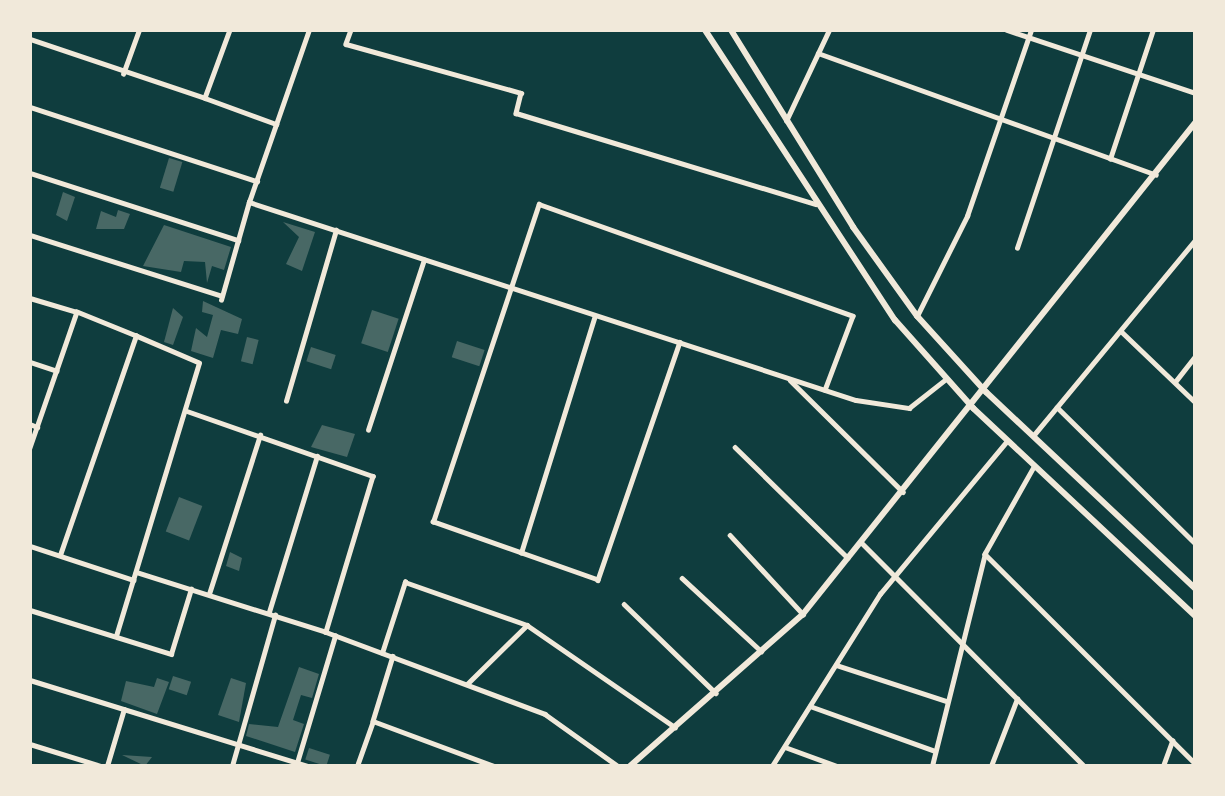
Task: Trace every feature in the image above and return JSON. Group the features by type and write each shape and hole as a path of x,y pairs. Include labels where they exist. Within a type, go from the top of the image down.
{"main road":[{"path":"705,30 815,204 895,320 973,408 1195,616"},
{"path":"731,30 786,121 917,316 986,392 1195,588"},
{"path":"630,766 717,693 803,614 986,392 1156,176 1195,122"}],"street":[{"path":"123,74 139,30"},
{"path":"205,98 230,30"},
{"path":"30,235 222,298 249,202 309,30"},
{"path":"351,30 346,44 521,93 516,113 815,204"},
{"path":"786,121 829,30"},
{"path":"1007,30 1195,93"},
{"path":"917,316 967,216 1031,30"},
{"path":"1017,248 1090,30"},
{"path":"1110,159 1153,30"},
{"path":"30,39 123,74 205,98 276,124"},
{"path":"818,53 1156,176"},
{"path":"30,107 257,181"},
{"path":"30,173 239,240"},
{"path":"249,202 825,390 909,408 946,379"},
{"path":"680,342 598,580 433,522 539,204 853,316 825,390"},
{"path":"286,401 336,230"},
{"path":"1033,436 1195,240"},
{"path":"368,430 425,260"},
{"path":"30,298 77,312 199,363 187,411 116,636"},
{"path":"30,448 77,312"},
{"path":"521,553 595,316"},
{"path":"1121,331 1195,402"},
{"path":"60,555 136,336"},
{"path":"1175,382 1195,356"},
{"path":"30,362 57,371"},
{"path":"788,378 903,493"},
{"path":"1057,407 1195,543"},
{"path":"187,411 373,476 326,632"},
{"path":"30,425 37,427"},
{"path":"209,594 260,435"},
{"path":"772,766 836,664 896,577 1007,441"},
{"path":"735,447 849,559"},
{"path":"232,766 317,455"},
{"path":"932,766 958,640 985,554 1034,467"},
{"path":"730,535 803,614"},
{"path":"862,543 1081,765"},
{"path":"30,546 134,580"},
{"path":"985,554 1195,764"},
{"path":"136,572 272,613 545,714 618,766"},
{"path":"682,579 762,652"},
{"path":"382,653 405,582 527,625 677,728"},
{"path":"30,610 171,654 191,589"},
{"path":"624,604 717,693"},
{"path":"467,684 527,625"},
{"path":"297,765 335,636"},
{"path":"357,766 393,656"},
{"path":"836,664 946,701"},
{"path":"30,680 307,766"},
{"path":"991,766 1017,699"},
{"path":"810,706 935,751"},
{"path":"107,766 124,709"},
{"path":"373,721 494,766"},
{"path":"1163,766 1172,741"},
{"path":"30,744 101,766"},
{"path":"785,747 837,766"}],"building":[{"path":"169,158 182,162 173,192 160,188"},
{"path":"63,192 75,197 67,221 56,215"},
{"path":"118,210 130,214 124,229 96,229 101,211 116,217"},
{"path":"283,222 315,232 302,271 286,264 299,237"},
{"path":"164,225 231,247 224,270 212,266 207,283 205,262 184,261 181,272 143,266"},
{"path":"203,301 242,319 238,334 221,330 213,358 191,351 196,328 207,337 213,315 202,312"},
{"path":"173,308 183,317 173,345 164,342"},
{"path":"372,310 399,319 388,352 361,343"},
{"path":"247,337 259,340 253,364 241,361"},
{"path":"457,341 485,350 479,366 452,357"},
{"path":"311,347 336,355 331,369 306,361"},
{"path":"322,425 355,434 347,457 311,447"},
{"path":"179,497 202,506 189,541 166,532"},
{"path":"230,552 242,558 239,571 226,566"},
{"path":"299,667 319,674 312,698 301,695 293,720 304,724 295,752 246,736 249,724 278,727"},
{"path":"173,676 191,682 187,695 169,689"},
{"path":"157,678 169,682 157,714 121,701 126,681 154,687"},
{"path":"231,678 246,683 239,722 218,715"},
{"path":"309,748 330,755 326,766 305,759"},
{"path":"122,755 152,757 145,766"}]}
